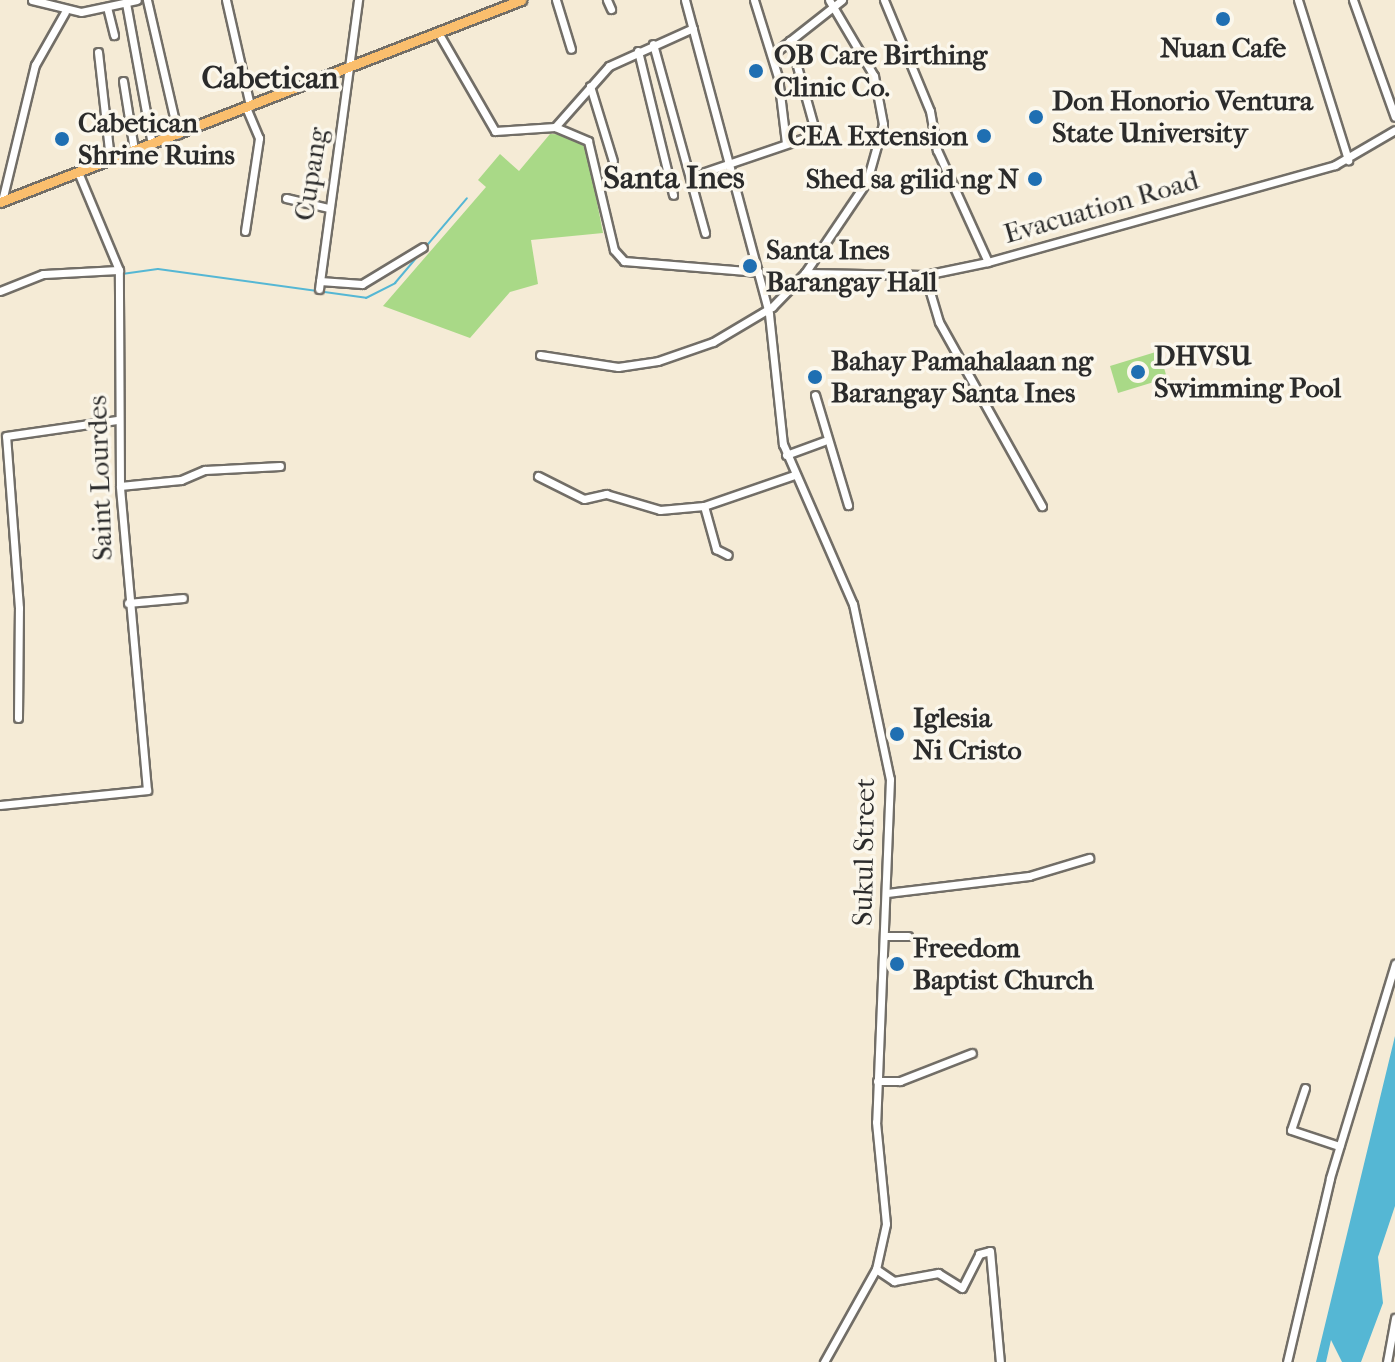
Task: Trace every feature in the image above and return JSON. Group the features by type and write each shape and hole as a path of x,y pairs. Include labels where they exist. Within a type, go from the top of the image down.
{"main road":[{"path":"1,202 521,0"}],"street":[{"path":"32,0 65,12 137,0"},
{"path":"147,0 178,134"},
{"path":"226,0 259,145 245,231"},
{"name":"Cupang","path":"358,0 352,67 328,208 319,285 362,284 423,247"},
{"path":"556,0 571,49"},
{"path":"607,0 611,9"},
{"name":"Sukul Street","path":"685,0 759,272 767,309 786,455 846,586 869,665 890,779 877,1081 886,1213 876,1269 824,1362"},
{"path":"754,0 772,55 786,143"},
{"path":"772,55 831,4 842,0"},
{"path":"884,0 930,111 937,150 988,262"},
{"path":"1298,0 1348,160"},
{"path":"1353,0 1395,117"},
{"path":"126,3 152,144"},
{"path":"540,355 639,366 713,342 767,309 805,273 859,194 881,140 879,90 831,4"},
{"path":"107,7 114,35"},
{"path":"1,202 35,65 65,12"},
{"path":"555,127 590,86 638,51 693,28"},
{"path":"439,34 495,131 555,127 593,147 614,250 624,261 759,272"},
{"path":"690,177 732,164 818,128 790,41"},
{"path":"653,44 705,233"},
{"path":"638,51 673,195"},
{"path":"98,52 110,159"},
{"path":"123,81 134,150"},
{"path":"590,86 613,161"},
{"name":"Evacuation Road","path":"805,273 925,275 988,262 1348,160 1395,130"},
{"name":"Saint Lourdes","path":"0,805 147,790 120,486 117,420 119,273 78,172"},
{"path":"286,198 328,208"},
{"path":"0,291 43,274 119,273"},
{"path":"925,275 939,322 1042,506"},
{"path":"815,395 824,441 848,505"},
{"path":"18,718 19,608 6,436 117,420"},
{"path":"786,455 824,441"},
{"path":"120,486 181,480 205,470 280,466"},
{"path":"538,476 584,499 606,494 660,510 704,506 794,475"},
{"path":"704,506 712,541 728,555"},
{"path":"128,603 183,598"},
{"path":"887,893 1029,876 1089,858"},
{"path":"885,936 908,936"},
{"path":"1287,1362 1339,1146 1395,964"},
{"path":"877,1081 900,1081 972,1053"},
{"path":"1305,1088 1291,1130 1339,1146"},
{"path":"876,1269 894,1281 938,1273 962,1288 979,1254 990,1251 1000,1362"},
{"path":"1387,1362 1395,1318"}],"green space":[{"path":"550,134 575,135 587,151 603,233 531,240 538,284 510,292 470,338 383,306 486,187 478,180 500,154 519,171"},
{"name":"DHVSU Swimming Pool","path":"1159,351 1167,378 1118,393 1110,366"}],"water":[{"path":"1395,1036 1395,1206 1378,1257 1383,1303 1361,1362 1342,1362 1331,1340 1326,1362 1316,1362"}],"waterway":[{"path":"122,274 158,269 366,298 395,283 467,198"},
{"path":"58,277 116,275"}],"place":[{"name":"Nuan Cafe","path":"1223,19"},
{"name":"OB Care Birthing Clinic Co.","path":"756,71"},
{"name":"Don Honorio Ventura State University","path":"1036,117"},
{"name":"CEA Extension","path":"984,136"},
{"name":"Cabetican Shrine Ruins","path":"62,139"},
{"name":"Shed sa gilid ng N","path":"1035,179"},
{"name":"Santa Ines Barangay Hall","path":"750,266"},
{"name":"DHVSU Swimming Pool","path":"1138,372"},
{"name":"Bahay Pamahalaan ng Barangay Santa Ines","path":"815,377"},
{"name":"Iglesia Ni Cristo","path":"897,734"},
{"name":"Freedom Baptist Church","path":"897,964"}],"district":[{"name":"Cabetican","path":"270,78"},
{"name":"Santa Ines","path":"674,178"}]}
